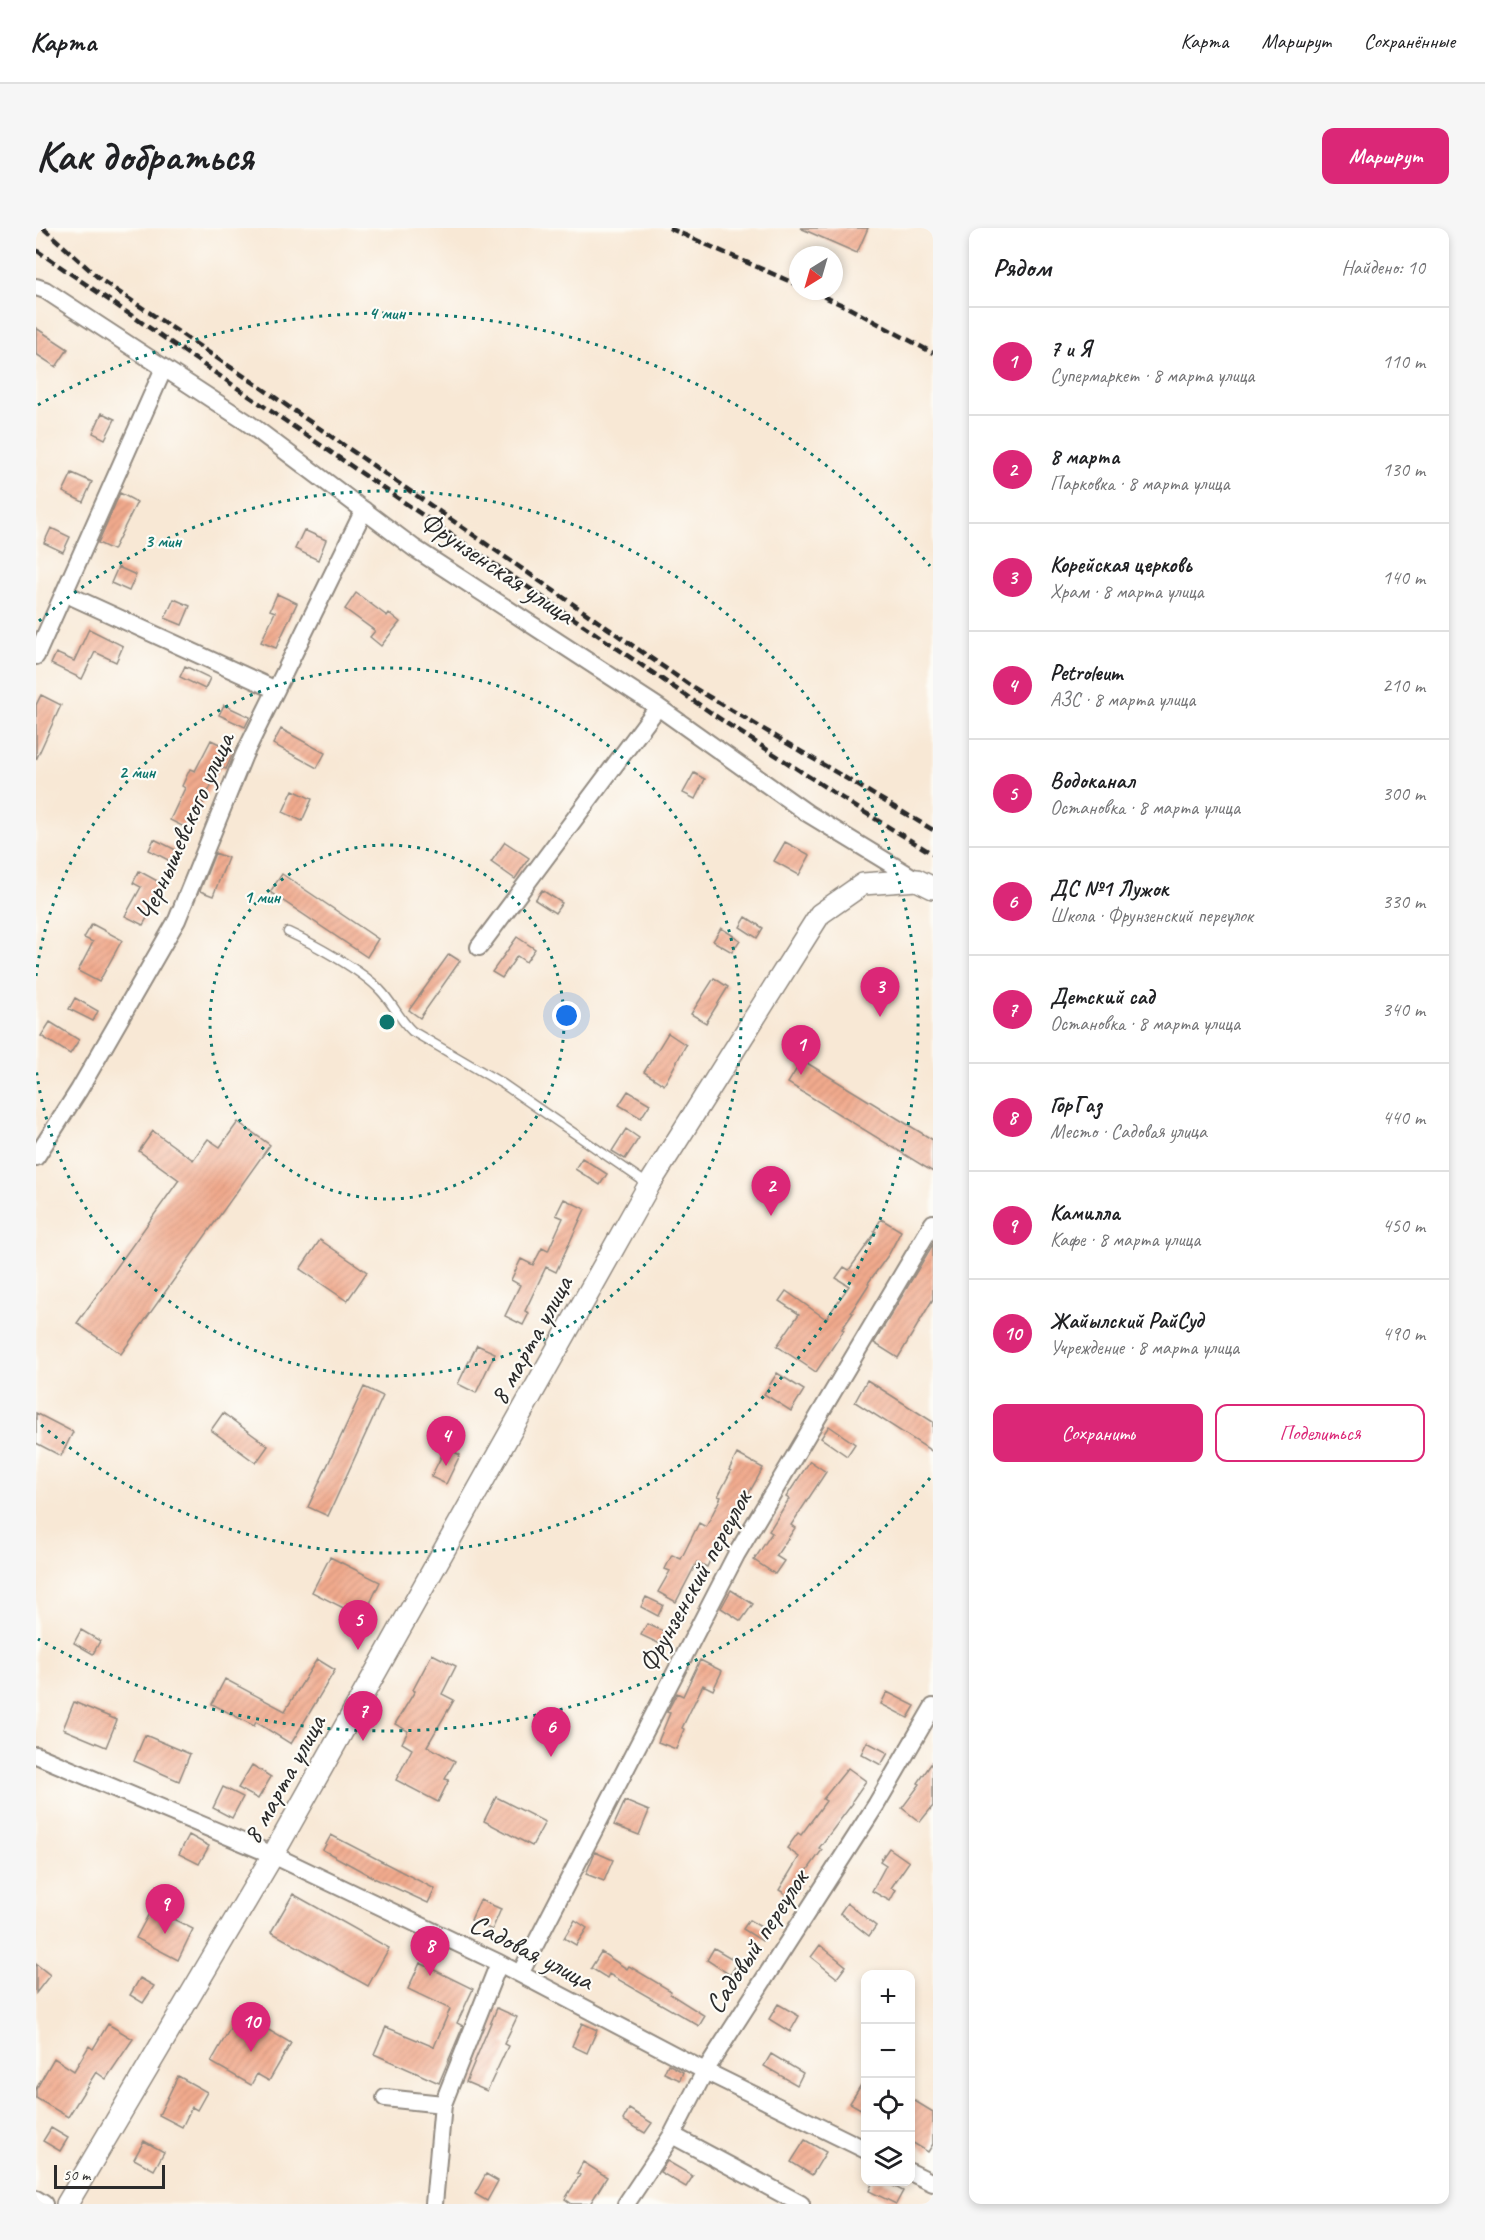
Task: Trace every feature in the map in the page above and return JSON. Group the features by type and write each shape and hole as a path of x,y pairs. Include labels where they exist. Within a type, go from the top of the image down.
{"street":[{"name":"Фрунзенская улица","path":"36,287 45,290 248,423 414,548 658,707 807,813 925,884"},
{"path":"36,656 41,630 64,593 164,368"},
{"name":"Чернышевского улица","path":"36,1156 79,1090 177,920 244,755 364,510"},
{"path":"64,593 276,690"},
{"path":"479,946 658,707"},
{"name":"8 марта улица","path":"67,2204 273,1855 650,1185 820,914 862,884 925,884"},
{"name":"Фрунзенский переулок","path":"520,1974 736,1555 933,1223"},
{"name":"Садовый переулок","path":"626,2204 672,2135 705,2070 876,1805 933,1707"},
{"name":"Садовая улица","path":"36,1755 273,1855 499,1963 861,2148"},
{"path":"434,2204 443,2104 499,1963"},
{"path":"385,2098 443,2104"},
{"path":"672,2135 801,2204"},
{"path":"915,2174 933,2183"},
{"path":"36,2199 44,2204"}],"lane":[{"path":"288,932 307,941 371,981 412,1031 503,1084 650,1185"}],"building":[{"path":"800,228 868,228 857,253"},
{"path":"36,328 68,349 56,367 36,354"},
{"path":"102,413 115,419 105,439 93,433"},
{"path":"72,473 92,482 83,502 63,492"},
{"path":"120,493 137,502 113,550 98,543"},
{"path":"51,528 70,537 63,552 44,543"},
{"path":"304,530 326,540 318,560 295,549"},
{"path":"118,567 136,575 129,591 111,583"},
{"path":"356,593 387,616 389,613 400,622 381,646 370,637 375,631 345,609"},
{"path":"277,594 297,603 276,648 261,642 275,612 270,610"},
{"path":"174,599 190,606 182,625 165,618"},
{"path":"89,629 123,646 116,662 95,652 82,679 51,664 56,653 74,661"},
{"path":"185,666 210,678 205,689 180,677"},
{"path":"41,695 61,705 36,760 36,705"},
{"path":"224,705 250,717 245,727 219,715"},
{"path":"281,729 325,753 317,768 273,744"},
{"path":"211,740 234,751 226,769 220,767 190,830 170,820 185,788 182,786 190,769 195,771"},
{"path":"694,773 705,779 695,799 683,793"},
{"path":"293,790 312,799 302,821 283,812"},
{"path":"154,839 176,850 170,861 149,850"},
{"path":"505,842 529,858 515,879 491,862"},
{"path":"785,842 810,855 799,875 774,861"},
{"path":"215,853 228,858 213,896 200,891"},
{"path":"139,871 161,883 148,907 152,909 143,925 125,916 141,887 133,883"},
{"path":"282,874 378,939 367,957 270,892"},
{"path":"542,890 562,903 555,913 535,900"},
{"path":"746,917 763,928 757,938 740,927"},
{"path":"92,924 122,940 99,982 78,971 93,942 84,938"},
{"path":"721,928 740,940 732,952 713,941"},
{"path":"517,937 535,949 526,962 517,956 502,978 492,972"},
{"path":"449,954 460,961 420,1018 409,1010"},
{"path":"714,978 728,987 706,1023 691,1014"},
{"path":"75,998 98,1011 93,1021 69,1009"},
{"path":"50,1022 79,1040 70,1054 41,1036"},
{"path":"668,1033 686,1045 664,1085 644,1072"},
{"path":"802,1060 933,1140 933,1172 788,1083"},
{"path":"628,1091 650,1104 641,1118 619,1105"},
{"path":"238,1122 270,1145 121,1354 77,1323 179,1180 139,1151 153,1131 193,1160 208,1139 220,1147"},
{"path":"626,1129 639,1138 625,1159 612,1151"},
{"path":"582,1158 607,1174 600,1185 575,1169"},
{"path":"564,1199 585,1209 556,1272 546,1267 525,1311 529,1313 523,1325 505,1316 520,1285 511,1280 521,1259 533,1265 542,1248 548,1251 563,1218 556,1215"},
{"path":"881,1219 901,1231 889,1254 851,1312 853,1313 842,1329 844,1330 816,1372 777,1346 799,1314 779,1301 786,1291 826,1319 849,1286 836,1278 844,1267 849,1270 876,1232 874,1231"},
{"path":"320,1240 367,1272 347,1301 300,1269"},
{"path":"933,1244 933,1299 898,1358 874,1343"},
{"path":"477,1345 495,1353 476,1393 458,1384"},
{"path":"777,1373 804,1390 791,1411 764,1394"},
{"path":"867,1380 933,1422 933,1452 855,1402"},
{"path":"364,1387 383,1396 328,1516 308,1507"},
{"path":"36,1413 73,1432 61,1456 36,1443"},
{"path":"223,1413 268,1446 256,1463 211,1430"},
{"path":"829,1426 855,1444 847,1456 821,1438"},
{"path":"446,1447 460,1455 446,1484 431,1477"},
{"path":"737,1454 763,1468 730,1527 728,1526 717,1545 707,1567 697,1562 676,1602 658,1592 670,1571 665,1569 672,1555 681,1559 699,1523 706,1527 721,1497 718,1496"},
{"path":"810,1461 826,1472 791,1525 795,1528 776,1556 784,1561 775,1574 754,1560 772,1533 769,1531 789,1499 786,1497"},
{"path":"330,1557 380,1582 363,1618 312,1592"},
{"path":"731,1590 753,1604 741,1621 721,1608"},
{"path":"646,1597 663,1605 658,1616 641,1607"},
{"path":"647,1624 665,1632 660,1644 641,1635"},
{"path":"81,1630 100,1641 93,1654 74,1643"},
{"path":"432,1654 456,1666 442,1694 454,1700 427,1746 455,1761 445,1779 449,1780 438,1802 396,1780 412,1749 402,1743 408,1731 395,1724 415,1691 413,1690"},
{"path":"317,1659 335,1670 291,1744 256,1722 254,1726 212,1704 225,1679 285,1711"},
{"path":"700,1660 722,1671 713,1690 703,1685 682,1728 684,1729 676,1749 658,1742 670,1713 667,1712 677,1693 683,1696"},
{"path":"887,1692 915,1706 908,1718 881,1704"},
{"path":"74,1702 117,1720 106,1747 63,1729"},
{"path":"145,1735 190,1754 179,1781 134,1761"},
{"path":"867,1742 888,1753 881,1765 861,1754"},
{"path":"933,1761 933,1806 920,1822 902,1808 920,1784 918,1783"},
{"path":"252,1765 271,1777 258,1799 238,1788"},
{"path":"848,1768 866,1781 852,1801 853,1803 819,1848 822,1850 804,1875 806,1876 792,1898 779,1890 799,1857 787,1848 798,1833 801,1835 826,1801 823,1799"},
{"path":"223,1787 243,1797 232,1818 213,1808"},
{"path":"496,1797 545,1822 532,1846 484,1821"},
{"path":"625,1801 649,1811 639,1835 614,1825"},
{"path":"189,1835 209,1846 199,1864 179,1854"},
{"path":"331,1835 435,1889 428,1903 376,1879 323,1850"},
{"path":"889,1848 909,1862 891,1888 896,1890 890,1901 872,1891 886,1865 880,1861"},
{"path":"595,1852 613,1860 604,1881 586,1874"},
{"path":"293,1894 389,1948 368,1986 271,1932"},
{"path":"480,1900 501,1909 492,1930 471,1920"},
{"path":"847,1903 876,1926 869,1936 840,1913"},
{"path":"152,1908 193,1929 178,1960 136,1938"},
{"path":"575,1920 587,1928 576,1945 564,1938"},
{"path":"749,1920 768,1931 762,1941 743,1929"},
{"path":"820,1945 846,1966 837,1978 811,1957"},
{"path":"714,1948 738,1962 730,1975 707,1960"},
{"path":"601,1952 627,1969 629,1966 671,1991 670,1994 705,2016 699,2026 609,1974 607,1978 591,1968"},
{"path":"420,1963 473,1989 457,2023 463,2026 439,2083 374,2054 386,2027 434,2047 450,2009 408,1989"},
{"path":"36,1964 50,1975 36,1993"},
{"path":"140,1978 154,1986 143,2003 130,1995"},
{"path":"778,2004 799,2016 790,2032 769,2019"},
{"path":"497,2008 517,2017 504,2044 508,2046 487,2091 466,2082"},
{"path":"239,2013 291,2043 269,2081 257,2074 251,2085 211,2062"},
{"path":"582,2023 597,2030 587,2053 572,2046"},
{"path":"108,2024 133,2039 106,2079 96,2072 68,2117 36,2098 36,2089 54,2058 74,2071 89,2046 93,2049"},
{"path":"771,2054 803,2073 797,2085 764,2066"},
{"path":"668,2064 683,2072 680,2080 664,2073"},
{"path":"178,2076 207,2092 197,2110 192,2107 182,2127 159,2115"},
{"path":"861,2085 861,2109 850,2103"},
{"path":"915,2101 933,2112 933,2144 928,2152 915,2144"},
{"path":"629,2109 652,2123 645,2133 623,2120"},
{"path":"51,2128 68,2138 60,2151 43,2141"},
{"path":"805,2140 826,2152 812,2175 791,2162"},
{"path":"144,2141 164,2152 154,2170 134,2159"},
{"path":"667,2161 693,2176 686,2187 660,2172"},
{"path":"583,2162 607,2177 590,2204 572,2204 565,2199 580,2175 577,2173"},
{"path":"486,2174 498,2181 487,2201 475,2194"},
{"path":"871,2186 894,2186 903,2191 896,2204 869,2191"}],"railway":[{"path":"43,228 101,280 260,387 691,686 933,830"},
{"path":"669,228 789,281"},
{"path":"36,250 726,723 933,854"},
{"path":"831,300 933,353"}],"place":[{"name":"Корейская церковь","path":"880,1017"},
{"name":"7 и Я","path":"801,1075"},
{"name":"8 марта","path":"771,1216"},
{"name":"Petroleum","path":"446,1466"},
{"name":"Водоканал","path":"358,1650"},
{"name":"Детский сад","path":"363,1741"},
{"name":"ДС №1 Лужок","path":"551,1757"},
{"name":"Камилла","path":"165,1934"},
{"name":"ГорГаз","path":"430,1976"},
{"name":"Жайылский РайСуд","path":"251,2052"}]}
